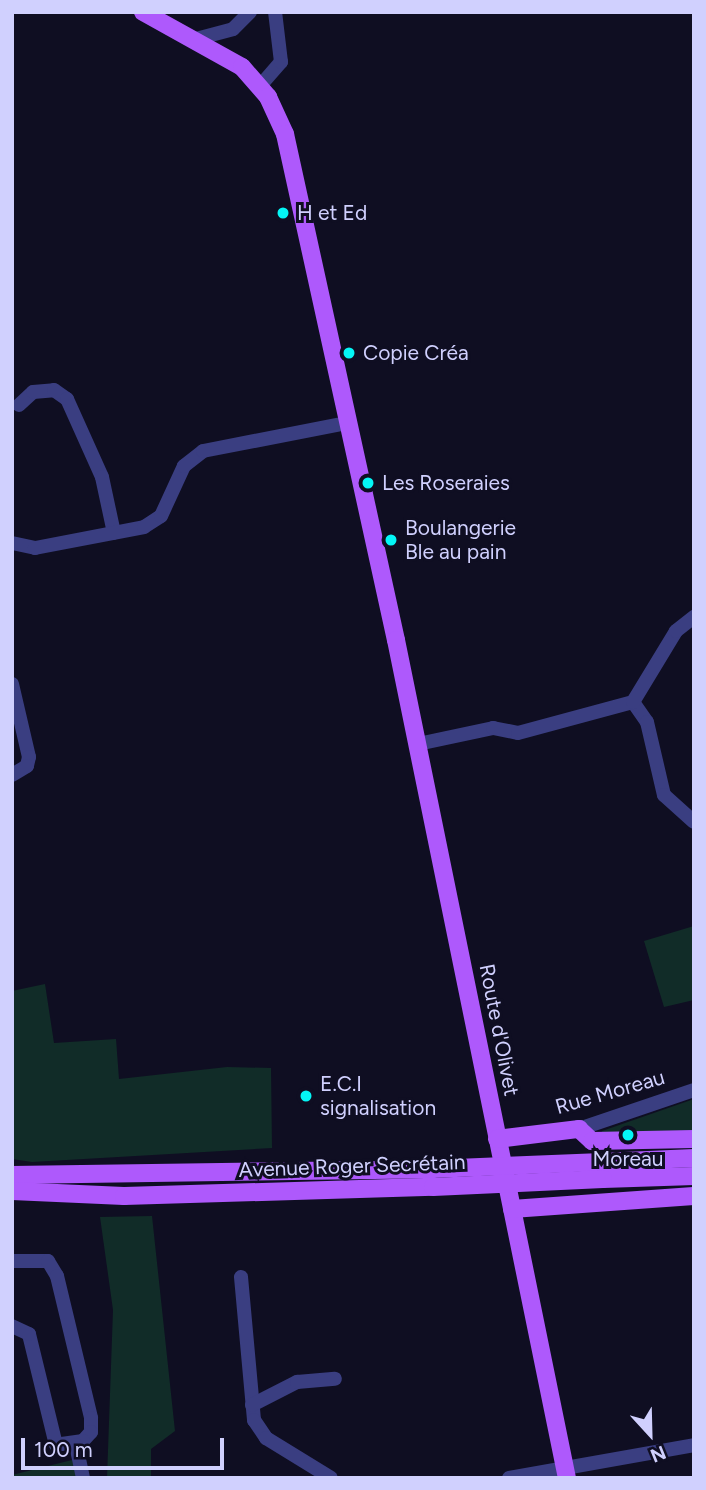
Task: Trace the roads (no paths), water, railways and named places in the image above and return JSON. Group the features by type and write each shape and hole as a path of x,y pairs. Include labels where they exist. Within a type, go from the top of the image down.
{"main road":[{"name":"Route d'Olivet","path":"144,12 233,60 260,86 285,134 382,592 418,744 566,1473"},
{"name":"Rue Moreau","path":"497,1139 579,1129"},
{"path":"579,1129 592,1141 694,1139"},
{"name":"Avenue Roger Secrétain","path":"12,1191 124,1196 433,1187 694,1158"},
{"name":"Avenue Roger Secrétain","path":"12,1175 133,1177 432,1168 602,1170 694,1176"},
{"path":"512,1209 694,1195"}],"street":[{"path":"196,39 233,29 250,12"},
{"path":"260,86 281,62 275,12"},
{"path":"19,405 33,392 54,390 67,399 102,477 114,533"},
{"path":"12,543 35,548 155,522 184,466 204,451 347,423"},
{"path":"418,744 493,728 518,733 633,702 676,631 694,617"},
{"path":"12,684 29,757 27,766 12,775"},
{"path":"633,702 647,722 664,795 694,821"},
{"name":"Rue Moreau","path":"579,1129 694,1090"},
{"path":"12,1261 48,1261 57,1276 91,1418 91,1432 76,1445 56,1445 29,1334 22,1326 12,1326"},
{"path":"241,1277 254,1420 266,1438 326,1476"},
{"path":"252,1405 297,1382 335,1379"},
{"path":"76,1445 83,1478"},
{"path":"509,1478 566,1473 694,1445"}],"place":[{"name":"H et Ed","path":"283,213"},
{"name":"Copie Créa","path":"349,353"},
{"name":"Les Roseraies","path":"368,483"},
{"name":"Boulangerie Ble au pain","path":"391,540"},
{"name":"E.C.I signalisation","path":"306,1096"},
{"name":"Moreau","path":"628,1135"}]}
